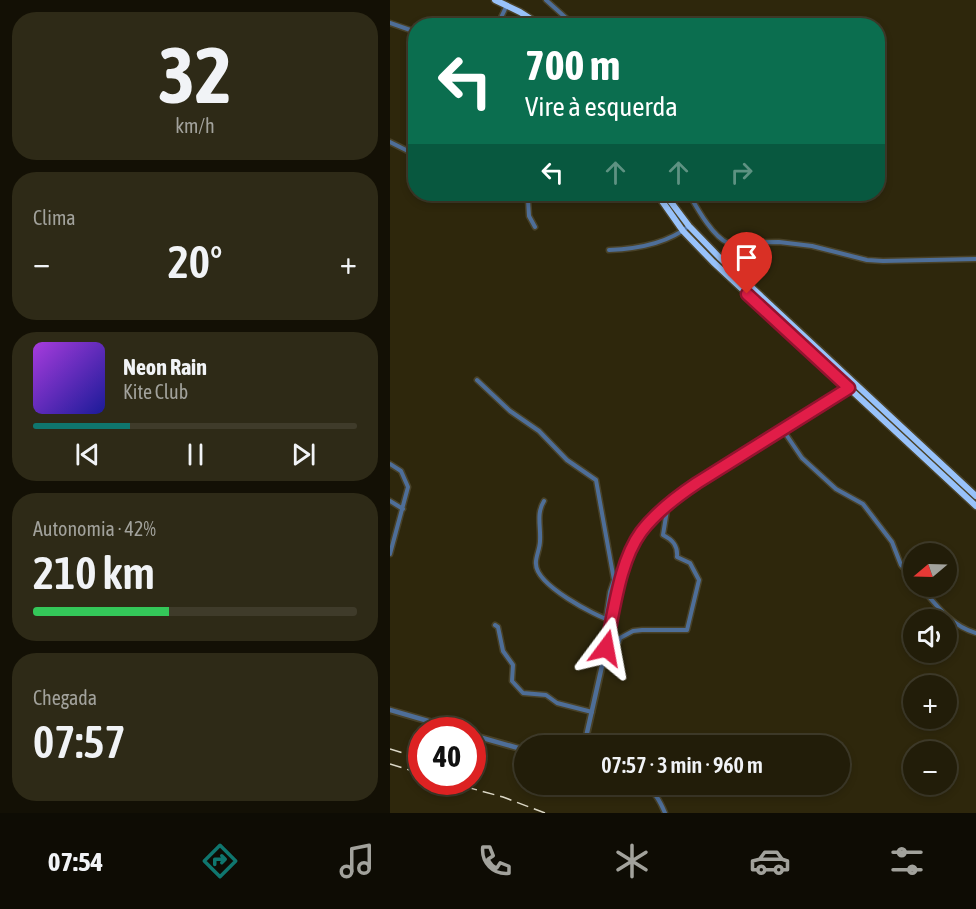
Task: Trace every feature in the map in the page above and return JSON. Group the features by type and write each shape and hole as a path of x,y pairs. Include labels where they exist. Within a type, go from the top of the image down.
{"highway":[{"path":"495,0 529,18"},
{"path":"663,201 722,270 976,506"},
{"path":"669,201 686,228 976,496"}],"street":[{"path":"546,0 566,18"},
{"path":"501,18 507,5"},
{"path":"390,23 408,29"},
{"path":"390,142 408,151"},
{"path":"528,201 529,216 535,227"},
{"path":"694,201 714,231 728,243 779,242 812,246 860,259 883,261 976,259"},
{"path":"609,250 654,243 676,235 686,228"},
{"path":"477,380 510,411 539,431 567,460 596,480 615,580 610,592 606,619"},
{"path":"587,735 621,581 629,555 639,534 669,503 697,483 856,384"},
{"path":"783,430 802,458 837,489 864,504 892,542 903,567"},
{"path":"390,464 401,471 408,487 404,509 390,554"},
{"path":"390,501 404,509"},
{"path":"544,501 539,509 541,543 535,564 539,574 566,597 596,616 612,621"},
{"path":"606,648 616,650 620,638 633,632 687,630 699,580 690,563 677,557 676,546 670,538 663,535 669,503"},
{"path":"929,597 946,617 976,633"},
{"path":"495,625 498,627 503,651 513,665 512,681 523,693 546,696 557,703 592,712"},
{"path":"390,710 414,717"},
{"path":"486,739 514,747"},
{"path":"656,795 665,813"}],"railway":[{"path":"390,749 408,755"},
{"path":"390,764 408,770"},
{"path":"486,792 545,813"}],"route":[{"path":"606,648 629,555 639,534 655,516 697,483 849,388 747,294"}]}
